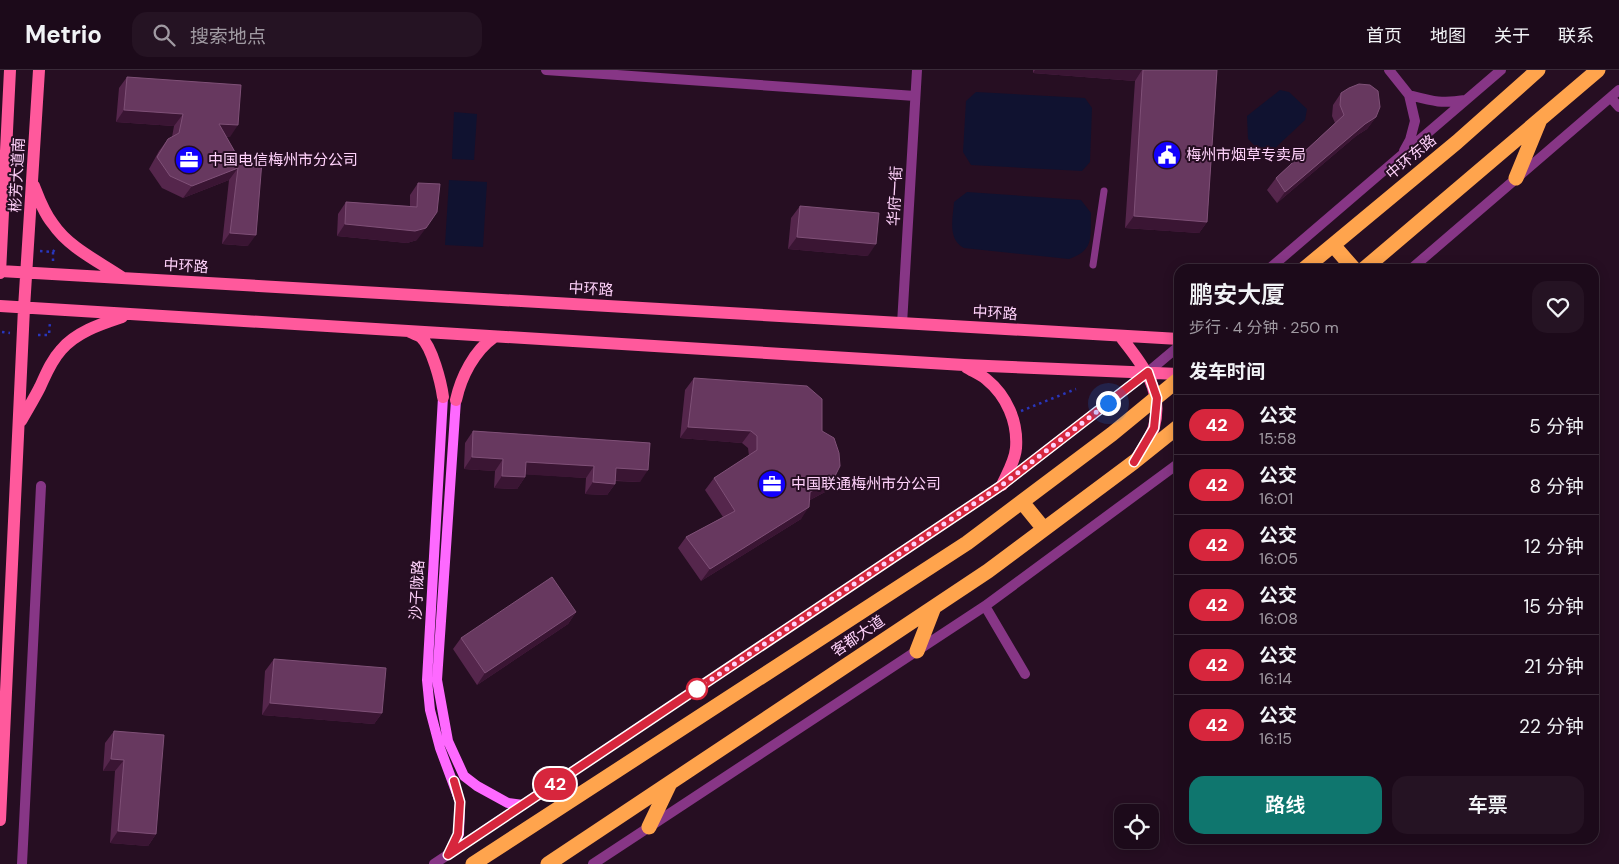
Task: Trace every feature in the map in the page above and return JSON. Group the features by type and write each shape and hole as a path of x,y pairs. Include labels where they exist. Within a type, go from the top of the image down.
{"highway":[{"name":"中环东路","path":"1310,264 1457,142 1538,70"},
{"path":"1370,264 1598,70"},
{"path":"1516,178 1541,119"},
{"path":"1333,245 1350,264"},
{"name":"客都大道","path":"473,864 967,543 1112,434 1174,383"},
{"name":"客都大道","path":"548,864 988,571 1174,430"},
{"path":"1022,502 1044,529"},
{"path":"917,651 934,607"},
{"path":"649,827 670,783"}],"main road":[{"name":"彬芳大道南","path":"0,272 3,176 10,70"},
{"name":"彬芳大道南","path":"0,820 24,308 39,70"},
{"path":"33,184 52,224 63,236 124,278"},
{"name":"中环路","path":"0,272 27,272 1174,339"},
{"path":"0,306 964,366 1174,374"},
{"path":"18,425 40,387 48,368 62,349 92,328 127,315"},
{"path":"410,332 422,338 450,398"},
{"path":"1120,336 1148,372 1157,398 1154,428 1134,462"},
{"path":"450,398 484,344 494,337"},
{"path":"964,366 986,379 1000,393 1011,410 1015,429 1016,450 1002,485"}],"street":[{"path":"546,70 915,96"},
{"name":"华府一街","path":"902,324 917,70"},
{"path":"1389,70 1410,94 1433,102 1447,103 1466,100"},
{"path":"1275,264 1501,70"},
{"path":"1417,264 1619,90"},
{"path":"1402,156 1410,140 1415,121 1410,94"},
{"path":"1610,98 1619,107"},
{"path":"434,864 1002,485 1174,350"},
{"name":"沙子陇路","path":"450,398 437,680 448,741 464,776 477,786 508,803 524,805"},
{"name":"沙子陇路","path":"448,855 458,834 460,802 437,738 430,710 427,680 450,398"},
{"path":"593,864 985,606 1174,467"},
{"path":"22,864 41,486"},
{"path":"985,606 1025,674"}],"lane":[{"path":"1093,265 1104,191"}],"path":[{"path":"53,264 53,252 59,242"},
{"path":"40,251 53,252"},
{"path":"38,335 49,335 50,322"},
{"path":"2,332 10,333"},
{"path":"1018,412 1076,389"}],"shaded area":[{"path":"1280,90 1289,92 1307,109 1305,120 1272,151 1260,151 1248,139 1247,116"},
{"path":"976,92 1085,98 1092,108 1090,162 1082,171 971,165 963,152 966,101"},
{"path":"454,112 477,114 474,160 452,159"},
{"path":"449,180 487,182 483,247 445,245"},
{"path":"967,192 1081,200 1091,213 1090,236 1087,247 1069,259 964,248 955,239 952,221 954,202"}],"building":[{"name":"梅州市烟草专卖局","path":"1143,70 1217,70 1207,222 1134,216"},
{"name":"中国电信梅州市分公司","path":"127,77 241,85 238,125 219,124 239,159 262,161 256,235 230,233 238,168 192,186 170,176 157,157 168,139 179,133 183,114 124,110"},
{"path":"1359,84 1370,85 1378,91 1380,107 1376,117 1365,124 1285,192 1276,178 1344,115 1340,105 1341,93"},
{"path":"418,183 440,184 437,212 426,228 415,231 345,224 346,202 417,207"},
{"path":"800,206 879,213 876,244 797,237"},
{"name":"中国联通梅州市分公司","path":"694,378 807,386 822,399 822,431 834,438 839,453 840,466 833,480 810,492 809,507 710,569 686,537 735,511 714,478 757,450 757,436 751,431 688,427"},
{"path":"473,431 650,443 648,470 616,468 615,484 593,482 594,466 526,462 525,477 502,476 503,459 472,457"},
{"path":"552,577 576,612 485,673 461,638"},
{"path":"274,659 386,668 382,713 270,703"},
{"path":"114,731 164,735 156,834 118,831 124,760 111,759"}],"bus line":[{"name":"42","path":"454,781 460,802 458,834 448,855 1002,485 1148,372 1157,398 1154,428 1134,462"}],"place":[{"name":"梅州市烟草专卖局","path":"1167,155"},
{"name":"中国电信梅州市分公司","path":"189,160"},
{"name":"中国联通梅州市分公司","path":"772,484"}],"route":[{"path":"697,689 1002,485 1108,403"}]}
